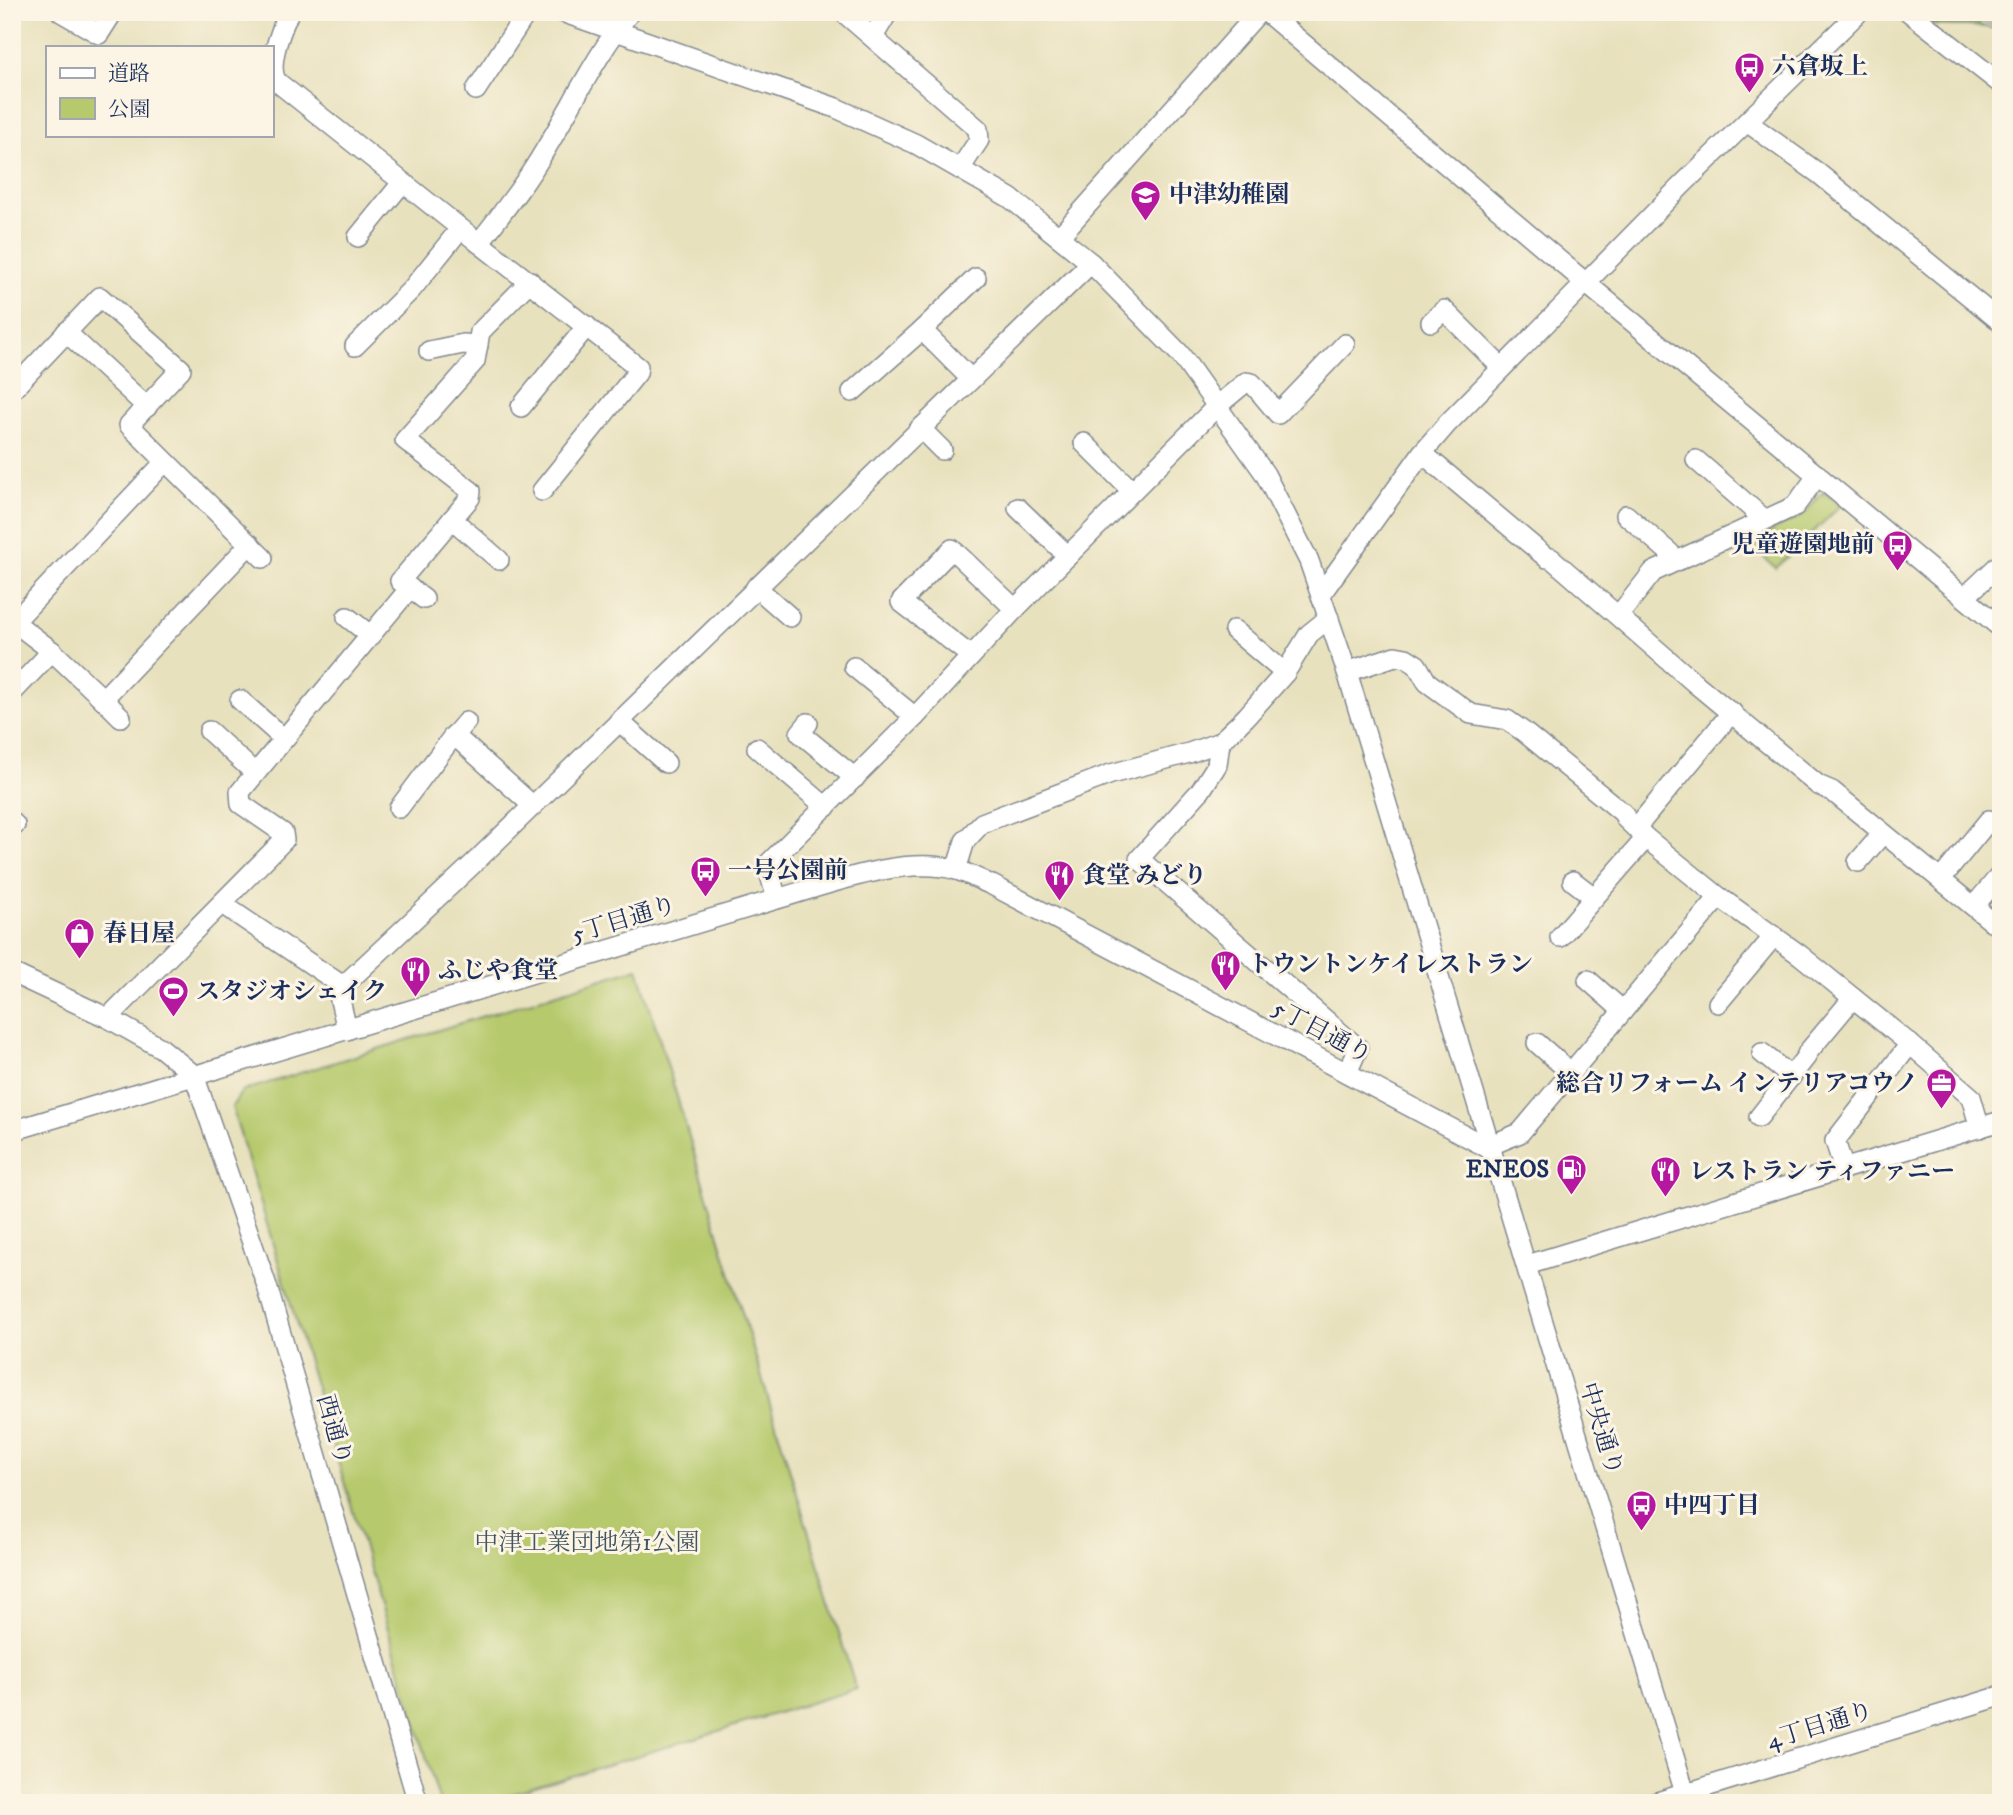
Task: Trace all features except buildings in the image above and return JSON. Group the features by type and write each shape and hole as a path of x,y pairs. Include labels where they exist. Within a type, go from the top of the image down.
{"street":[{"path":"61,12 97,41 113,12"},
{"path":"289,12 274,61 273,74 276,81 638,367 637,373 573,439 541,490"},
{"path":"476,90 527,12"},
{"name":"中央通り","path":"562,12 836,108 916,144 1010,198 1091,263 1180,354 1265,474 1309,561 1347,671 1686,1798"},
{"path":"479,243 544,152 590,69 629,12"},
{"path":"843,12 978,129 979,140 960,169"},
{"path":"873,37 888,12"},
{"path":"1059,237 1259,12"},
{"path":"1266,12 1587,284 2001,628"},
{"path":"1321,594 1422,453 1501,367 1859,12"},
{"path":"1909,12 2001,84"},
{"path":"1748,122 1813,172 1818,173 2001,322"},
{"path":"358,237 402,183"},
{"path":"355,346 392,300 412,289 460,229"},
{"path":"347,1030 341,1000 343,985 474,863 619,721 676,677 721,633 756,587 836,497 920,428 1091,263"},
{"path":"108,1018 284,840 283,833 241,804 240,792 370,635 417,594 400,581 470,498 471,491 405,440 475,361 480,332 530,281"},
{"path":"858,380 922,330 964,282"},
{"path":"12,390 100,297 181,369 129,425 164,463 256,551 103,699"},
{"path":"1431,322 1444,310 1501,367"},
{"path":"525,394 587,326"},
{"path":"922,330 971,379"},
{"path":"66,332 147,407"},
{"path":"429,351 463,344 478,345"},
{"path":"777,899 767,865 915,717 1015,609 1217,406 1246,382 1252,383 1278,414 1345,344"},
{"path":"920,428 942,450"},
{"path":"1084,443 1132,491"},
{"path":"1422,453 1619,615 1696,684 1818,785 1832,791 2001,929"},
{"path":"1696,460 1764,519"},
{"path":"121,717 52,651 13,622 164,463"},
{"path":"1619,615 1653,572 1795,506 1818,475"},
{"path":"1018,508 1068,556"},
{"path":"1626,515 1670,553 1674,561"},
{"path":"452,519 499,560"},
{"path":"971,656 901,602 952,549 1015,609"},
{"path":"1965,597 2001,562"},
{"path":"756,587 789,617"},
{"path":"348,617 370,635"},
{"path":"956,870 965,841 982,823 1111,774 1220,742 1240,724 1285,673 1309,634 1329,618"},
{"path":"1234,630 1285,673"},
{"path":"12,693 52,651"},
{"path":"1347,671 1395,656 1406,657 1417,666 1427,682 1471,714 1507,720 1524,732 1720,897 1774,936 1910,1044 1971,1097 1980,1128"},
{"path":"854,667 915,717"},
{"path":"240,700 284,738"},
{"path":"1560,937 1594,897 1732,712"},
{"path":"619,721 666,763"},
{"path":"808,723 800,733 855,778"},
{"path":"402,796 461,728 532,805"},
{"path":"209,731 255,773"},
{"path":"1220,742 1217,765 1201,790 1139,859 1358,1048 1347,1073"},
{"path":"757,748 771,770 826,807"},
{"path":"1941,879 1989,820"},
{"path":"1858,862 1883,833"},
{"name":"5丁目通り","path":"12,1131 777,899 867,874 909,866 956,870 992,885 1491,1147"},
{"path":"1974,906 2001,874"},
{"path":"1573,881 1594,897"},
{"path":"1491,1147 1520,1133 1720,897"},
{"path":"222,904 343,985"},
{"path":"1718,1003 1774,936"},
{"path":"12,973 108,1018 161,1048 194,1075"},
{"path":"1588,980 1623,1011"},
{"path":"1759,1117 1853,998"},
{"path":"1537,1043 1571,1073"},
{"path":"1844,1169 1835,1141 1910,1044"},
{"path":"1762,1053 1791,1077"},
{"name":"西通り","path":"194,1075 267,1286 418,1803"},
{"path":"1527,1265 2001,1121"},
{"name":"4丁目通り","path":"1654,1803 1686,1798 2001,1696"}],"green space":[{"path":"1921,12 2001,12 2001,27 1932,25"},
{"path":"1823,492 1841,505 1776,568 1747,543 1802,516"},
{"name":"中津工業団地第1公園","path":"638,968 856,1689 483,1803 440,1803 232,1107 242,1091"}],"tunnel":[{"path":"1988,12 2001,19"}],"place":[{"name":"六倉坂上","path":"1749,94"},
{"name":"中津幼稚園","path":"1146,222"},
{"name":"児童遊園地前","path":"1898,572"},
{"name":"一号公園前","path":"705,898"},
{"name":"食堂 みどり","path":"1059,903"},
{"name":"春日屋","path":"80,961"},
{"name":"トウントンケイレストラン","path":"1225,992"},
{"name":"ふじや食堂","path":"415,998"},
{"name":"スタジオシェイク","path":"173,1019"},
{"name":"総合リフォーム インテリアコウノ","path":"1941,1111"},
{"name":"ENEOS","path":"1572,1197"},
{"name":"レストラン ティファニー","path":"1666,1199"},
{"name":"中四丁目","path":"1641,1533"}]}
